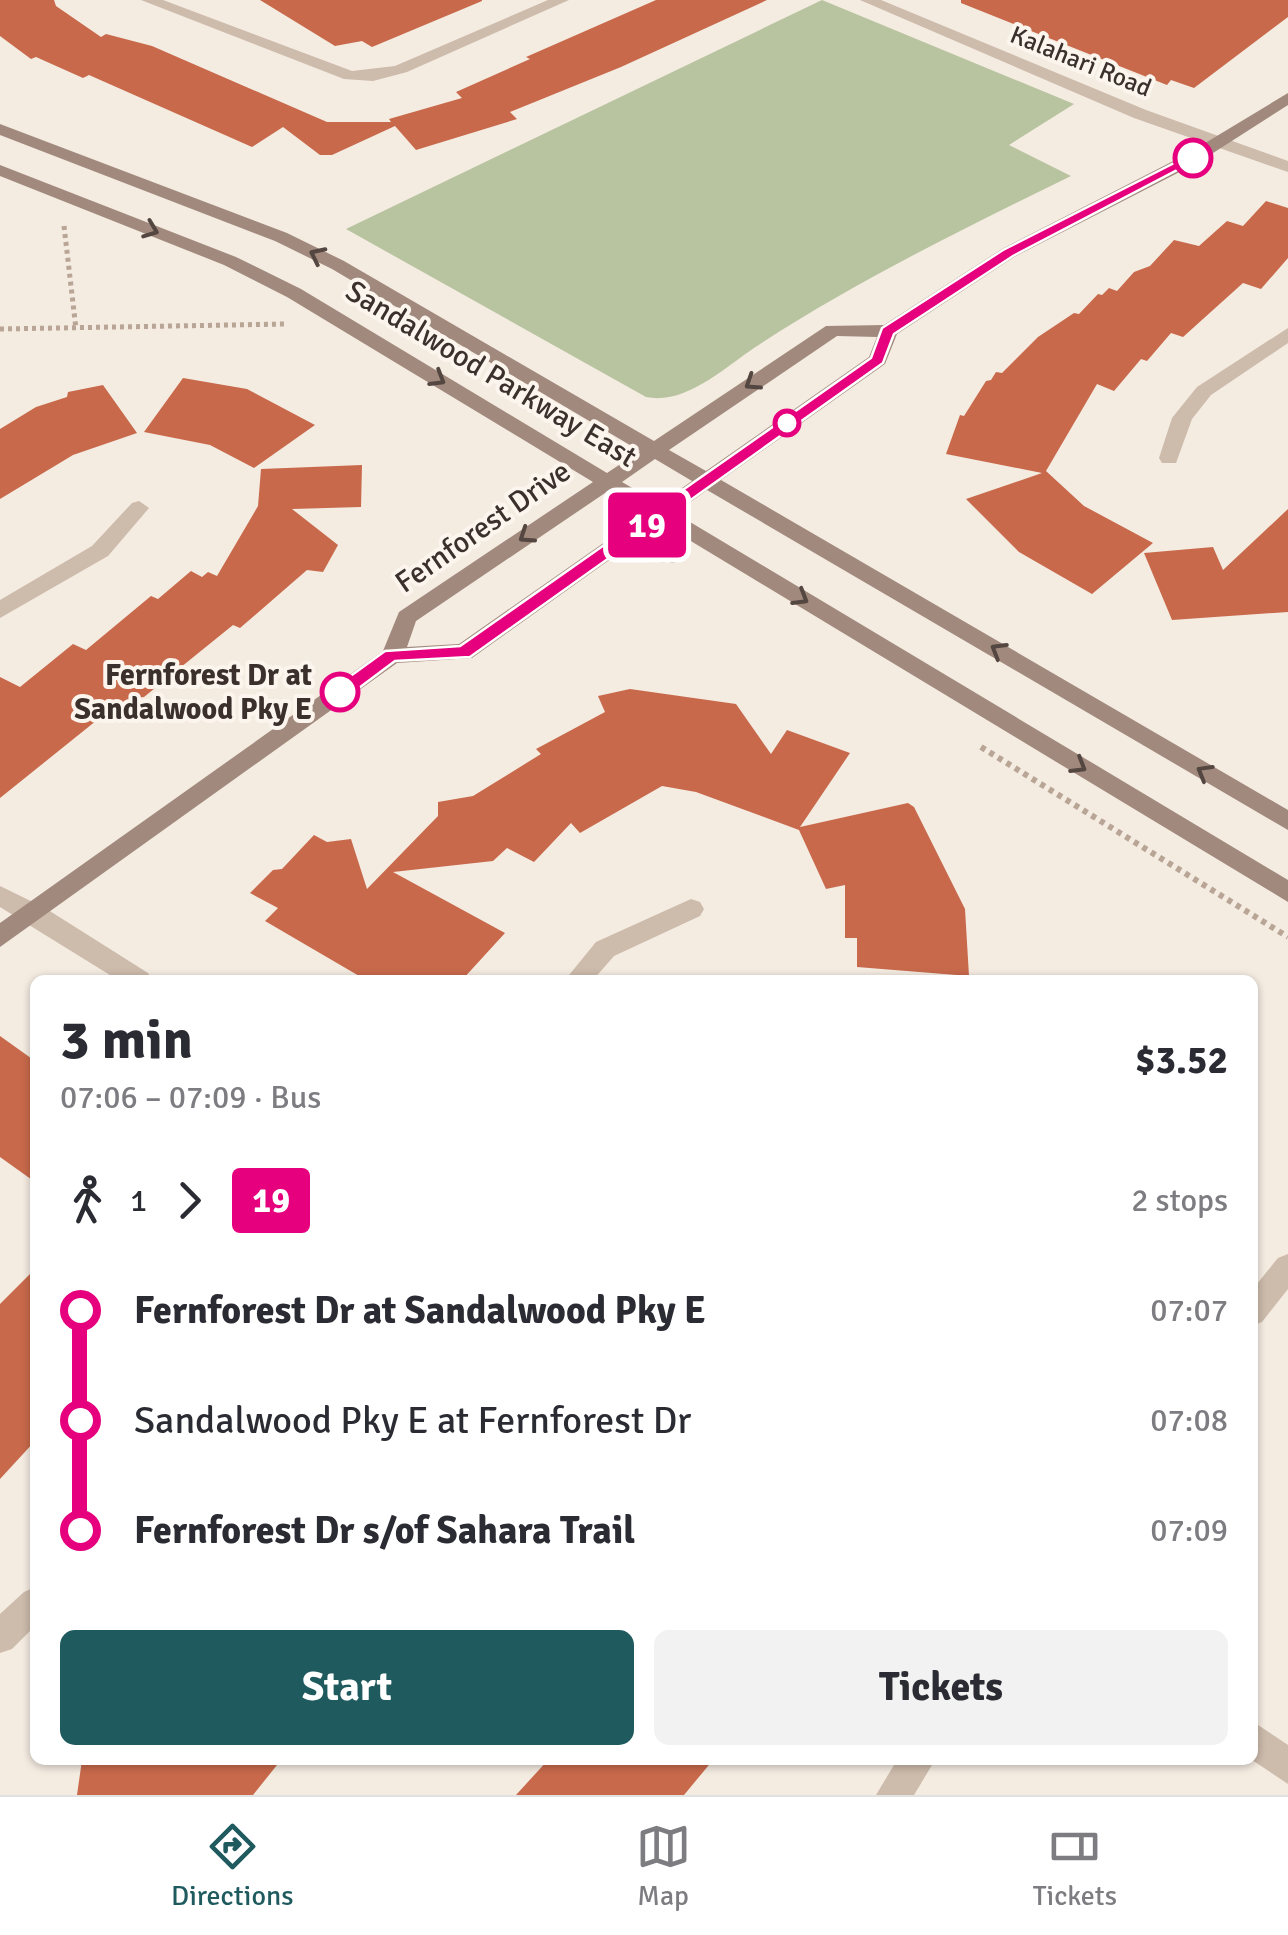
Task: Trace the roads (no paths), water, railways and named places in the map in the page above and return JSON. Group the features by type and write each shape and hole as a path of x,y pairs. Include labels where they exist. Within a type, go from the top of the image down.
{"main road":[{"path":"392,656 464,652 878,360 888,332 1008,253 1220,142 1288,98"},
{"name":"Sandalwood Parkway East","path":"0,129 295,244 709,480 1288,821"},
{"name":"Sandalwood Parkway East","path":"0,170 263,276 1288,892"},
{"name":"Fernforest Drive","path":"0,937 392,656 407,617 653,449 833,330 888,332"}],"street":[{"path":"148,0 350,76 373,76 400,69 561,0"},
{"name":"Kalahari Road","path":"868,0 1140,114 1288,167"},
{"path":"1169,458 1182,418 1204,391 1288,334"},
{"path":"0,610 100,551 139,508"},
{"path":"0,896 36,912 93,954 130,975"},
{"path":"583,975 606,949 692,908"},
{"path":"1258,1305 1288,1267"},
{"path":"0,1637 30,1608"},
{"path":"1258,1743 1288,1767"},
{"path":"893,1795 914,1765"}],"place":[{"name":"Fernforest Dr at Sandalwood Pky E","path":"340,692"}]}
